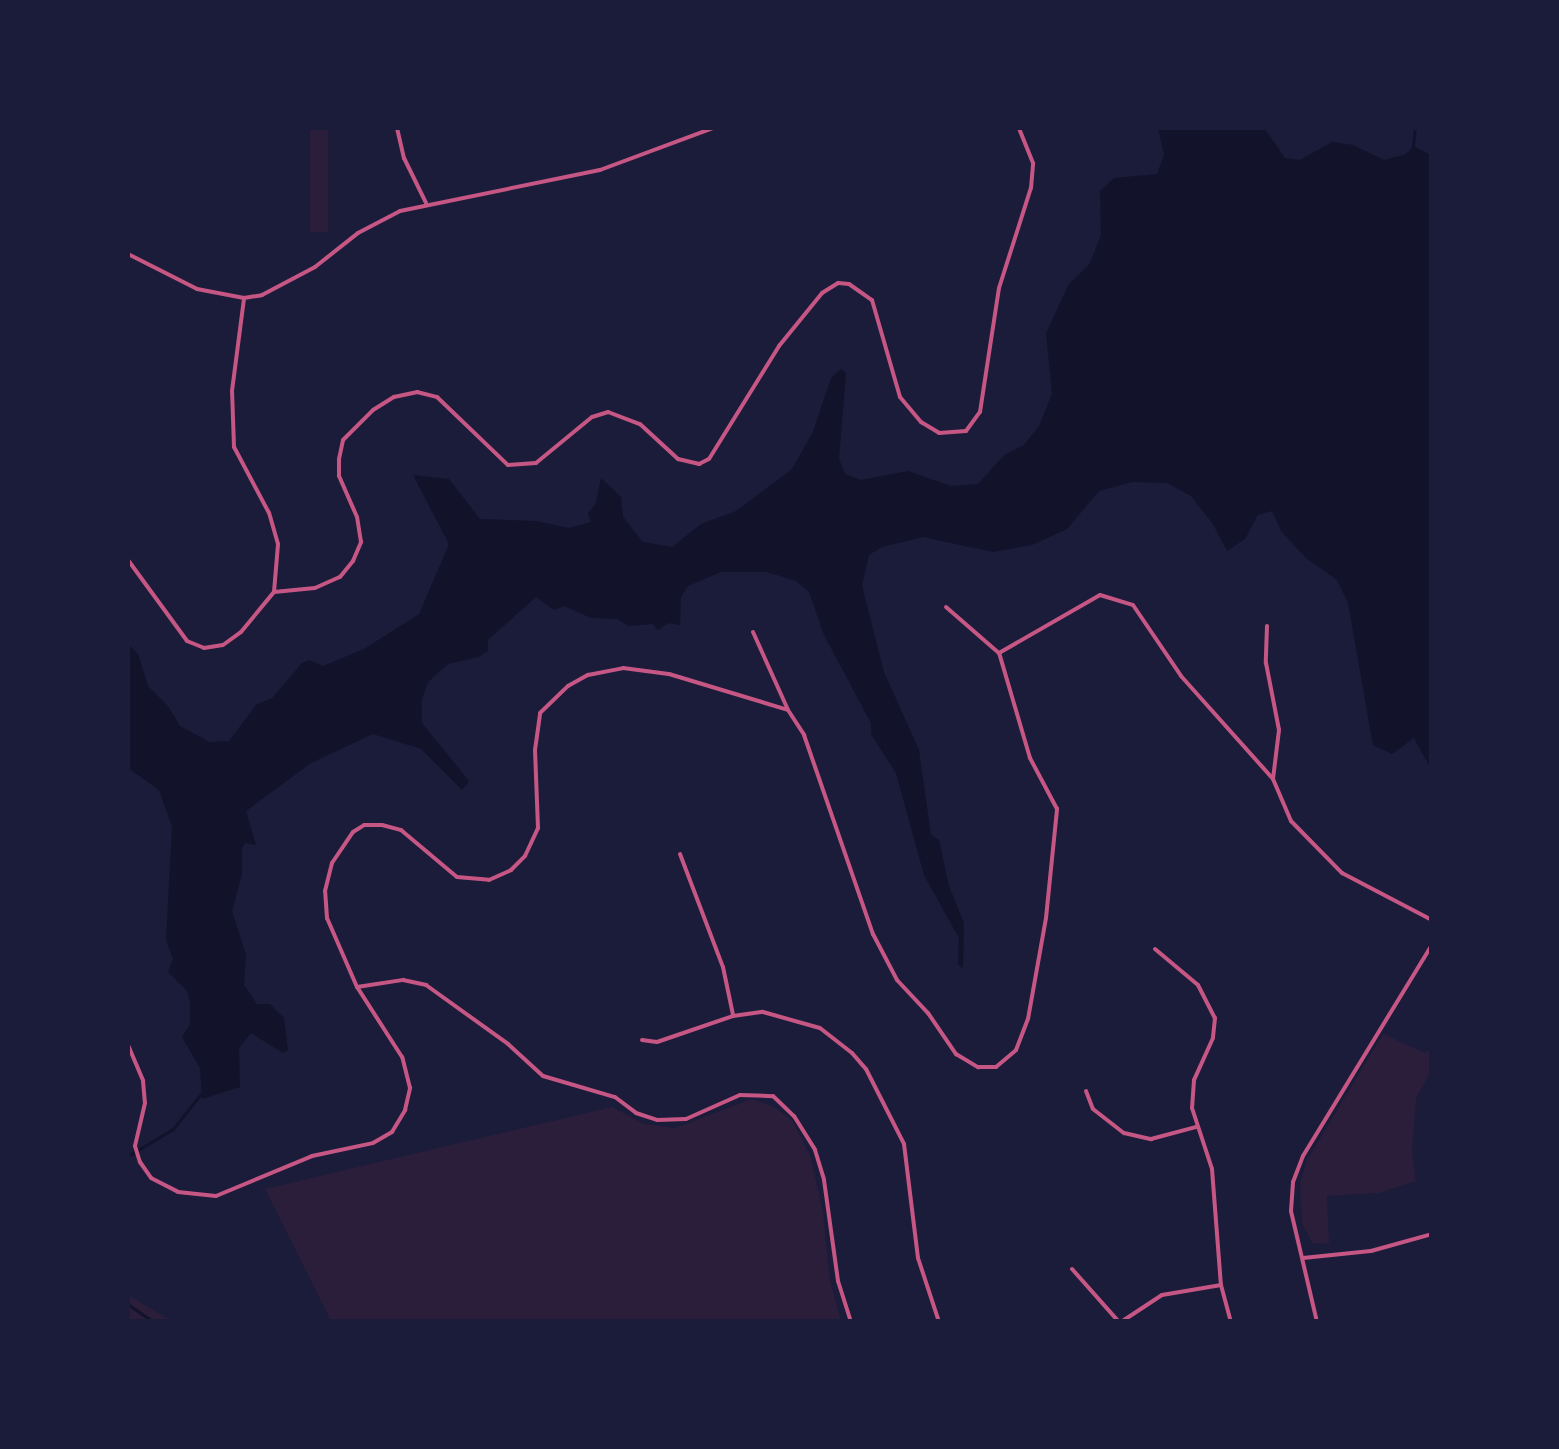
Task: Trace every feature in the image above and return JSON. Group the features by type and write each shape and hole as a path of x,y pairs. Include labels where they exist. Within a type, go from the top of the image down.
{"street":[{"path":"398,128 404,158 426,203"},
{"path":"128,254 197,288 244,298 276,289 380,220 426,203 600,170 713,128"},
{"path":"274,592 315,588 340,577 353,561 361,542 338,458 343,440 373,410 394,397 417,392 437,397 508,464 536,463 592,417 608,412 627,416 678,459 698,464 709,458 778,346 822,293 838,283 849,284 872,300 900,397 921,422 939,432 966,431 980,412 999,288 1031,188 1033,163 1018,128"},
{"path":"128,560 187,642 204,648 222,645 241,632 274,592 278,544 269,514 234,447 232,391 244,298"},
{"path":"999,653 1082,602 1100,595 1128,600 1181,676 1273,779 1291,821 1342,873 1432,920"},
{"path":"753,632 788,710 804,735 873,934 896,980 928,1013 956,1054 978,1068 996,1067 1016,1050 1028,1019 1049,900 1056,809 1030,758 999,653 946,608"},
{"path":"1267,626 1266,663 1279,730 1273,779"},
{"path":"128,1045 144,1092 136,1146 140,1162 151,1178 178,1192 216,1196 312,1156 373,1143 398,1122 410,1088 402,1057 357,987 327,918 325,891 332,864 353,832 364,826 401,830 436,862 470,880 488,880 511,870 526,856 538,828 536,721 568,686 588,675 634,669 670,674 788,710"},
{"path":"680,854 723,967 733,1016"},
{"path":"1318,1322 1291,1211 1302,1156 1432,945"},
{"path":"1155,949 1198,985 1216,1018 1214,1038 1194,1080 1196,1127 1207,1148 1221,1284 1231,1322"},
{"path":"357,987 403,980 426,985 542,1076 614,1098 657,1120 686,1120 740,1095 772,1096 794,1116 814,1150 824,1180 838,1281 851,1322"},
{"path":"642,1040 657,1042 733,1016 763,1012 809,1024 837,1040 866,1069 904,1144 915,1240 938,1322"},
{"path":"1086,1091 1094,1109 1124,1133 1150,1139 1196,1127"},
{"path":"1303,1258 1371,1252 1432,1234"},
{"path":"1072,1269 1120,1322 1162,1295 1221,1284"}],"shaded area":[{"path":"310,128 328,128 328,232 310,232"},
{"path":"1158,128 1264,128 1285,158 1300,160 1332,142 1353,145 1384,160 1406,154 1413,146 1431,155 1431,769 1414,738 1392,754 1373,745 1348,603 1337,580 1306,558 1281,531 1272,511 1258,515 1245,539 1227,551 1213,524 1191,496 1167,483 1132,482 1099,491 1067,529 1032,545 993,552 923,537 882,547 869,555 862,586 884,672 919,750 931,835 939,840 949,886 964,923 963,969 958,964 959,938 924,875 896,773 871,734 871,723 824,635 809,592 796,581 767,572 721,572 688,586 681,597 680,625 668,623 658,630 653,624 629,626 617,619 591,618 564,606 554,610 536,597 488,640 488,651 448,664 428,682 422,699 422,723 469,781 462,790 421,749 373,734 311,763 246,811 256,845 245,843 242,848 242,874 232,911 246,955 244,985 257,1004 270,1004 284,1018 288,1050 283,1053 251,1033 239,1048 240,1087 202,1099 200,1068 182,1037 190,1024 190,1001 187,991 168,972 173,959 166,940 172,827 159,790 128,768 128,644 138,654 148,686 168,706 180,726 210,742 229,741 256,705 272,698 302,663 309,660 323,666 364,649 419,614 449,544 413,475 449,479 480,519 536,521 569,528 591,522 588,514 596,503 601,478 621,497 623,517 643,542 672,547 701,524 736,511 792,469 813,432 831,378 841,369 846,373 839,459 845,474 861,480 908,471 951,486 978,484 1004,455 1024,445 1039,426 1052,394 1046,333 1069,284 1090,263 1101,235 1100,191 1114,178 1157,174 1164,155"},
{"path":"1383,1034 1425,1053 1431,1049 1431,1071 1416,1098 1412,1152 1416,1181 1379,1193 1327,1196 1329,1244 1312,1243 1302,1223 1300,1182 1307,1160"},
{"path":"752,1099 774,1107 792,1120 810,1155 823,1212 830,1281 841,1321 331,1321 265,1189 612,1107 644,1124 675,1128"},
{"path":"128,1295 172,1321 128,1321"}],"waterway":[{"path":"1413,146 1415,128"},
{"path":"128,1156 173,1129 201,1094"},
{"path":"128,1304 154,1322"}]}
